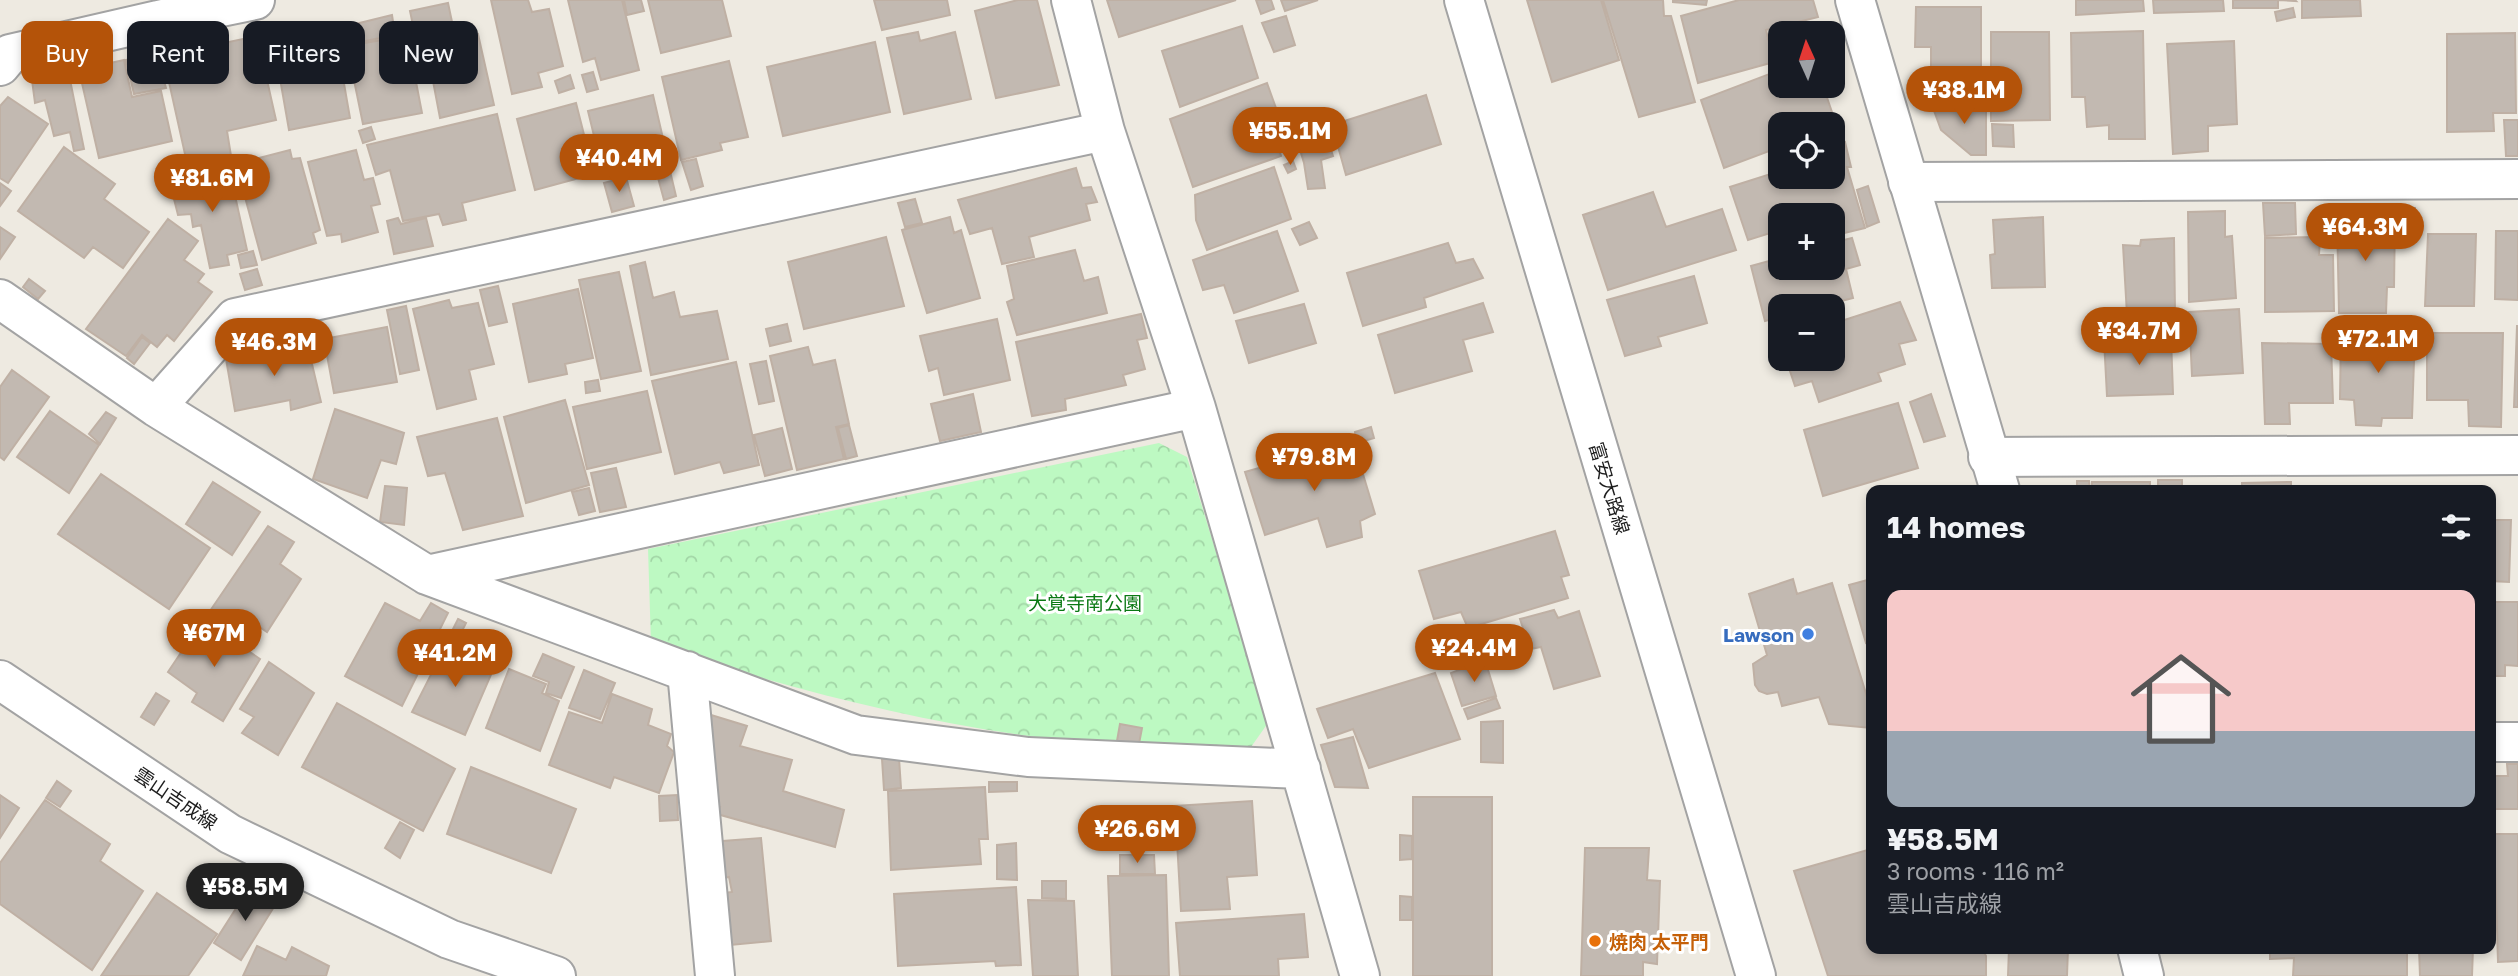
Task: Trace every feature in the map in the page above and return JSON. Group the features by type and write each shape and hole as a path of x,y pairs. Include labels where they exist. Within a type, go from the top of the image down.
{"street":[{"path":"0,66 10,54 158,10 255,0"},
{"path":"1071,0 1105,131 1196,408 1360,976"},
{"name":"富安大路線","path":"1464,0 1756,976"},
{"path":"1855,0 1994,473 2518,455"},
{"path":"156,407 235,318 1105,131"},
{"path":"1908,182 2518,179"},
{"path":"0,299 156,407 427,575 856,735 1028,757 1301,769"},
{"path":"427,575 1196,408"},
{"path":"687,671 715,976"},
{"name":"雲山吉成線","path":"0,680 230,834 449,939 556,976"},
{"path":"2496,742 2518,742"},
{"path":"2138,954 2144,976"}],"green space":[{"name":"大覚寺南公園","path":"1159,443 1187,457 1268,723 1251,747 1175,748 1099,744 947,722 797,688 651,644 648,549"}],"building":[{"path":"491,0 528,0 532,12 549,9 563,66 538,73 542,87 512,94"},
{"path":"568,0 622,0 639,70 601,80 595,58 583,62"},
{"path":"624,0 641,0 644,11 627,15"},
{"path":"648,0 722,0 731,36 661,53"},
{"path":"874,0 947,0 950,15 882,30"},
{"path":"1018,0 1037,0 1059,85 996,98 975,11"},
{"path":"1107,0 1236,0 1119,37"},
{"path":"1256,0 1271,0 1274,9 1261,14"},
{"path":"1281,0 1318,0 1285,11"},
{"path":"1527,0 1601,0 1619,60 1552,82"},
{"path":"1603,0 1663,0 1664,16 1671,16 1695,102 1639,117"},
{"path":"1673,0 1707,0 1706,5"},
{"path":"1739,0 1813,0 1818,17 1802,21 1768,21 1768,64 1698,83 1681,16"},
{"path":"2076,0 2143,0 2144,11 2076,15"},
{"path":"2153,0 2223,0 2224,11 2154,13"},
{"path":"2233,0 2278,0 2278,8 2233,8"},
{"path":"2302,0 2360,0 2361,16 2302,18"},
{"path":"448,3 452,21 412,21 410,11"},
{"path":"1916,7 1981,7 1981,105 1942,104 1942,76 1931,77 1931,47 1915,47"},
{"path":"2293,8 2295,17 2277,21 2275,12"},
{"path":"392,15 393,21 379,21 379,38 365,41 365,22"},
{"path":"1286,16 1295,45 1274,52 1262,23"},
{"path":"1242,26 1258,78 1180,107 1162,51"},
{"path":"2143,31 2145,139 2109,139 2109,125 2087,127 2085,97 2072,97 2071,33"},
{"path":"918,32 920,41 955,32 971,99 904,114 887,38"},
{"path":"1991,32 2049,32 2050,120 1991,121"},
{"path":"2515,33 2516,113 2493,113 2494,131 2447,132 2447,34"},
{"path":"478,34 494,105 440,118 434,84 478,84"},
{"path":"243,39 243,84 268,84 276,120 227,131 232,162 189,172 169,84 229,84 229,42"},
{"path":"379,41 379,84 416,84 422,113 363,124 355,84 365,84 365,43"},
{"path":"2234,41 2237,124 2208,126 2208,151 2173,154 2167,44"},
{"path":"875,42 890,112 783,136 767,67"},
{"path":"124,60 127,84 132,97 161,91 172,141 99,158 82,84 113,84 113,62"},
{"path":"729,61 748,137 720,143 722,150 681,160 662,77"},
{"path":"593,72 598,89 587,92 582,75"},
{"path":"570,75 574,88 559,93 555,81"},
{"path":"1768,75 1768,98 1827,98 1832,112 1768,112 1768,152 1724,168 1701,100"},
{"path":"1267,83 1281,122 1271,125 1281,156 1193,187 1170,119"},
{"path":"33,84 71,84 84,149 74,151 70,132 54,136 45,100 35,103"},
{"path":"132,84 165,84 166,88 134,94"},
{"path":"281,84 344,84 350,118 289,130"},
{"path":"653,95 670,169 646,175 643,167 604,177 588,111"},
{"path":"1426,95 1441,144 1346,175 1332,125"},
{"path":"8,97 48,124 8,183 0,178 0,106"},
{"path":"576,103 594,174 535,190 517,119"},
{"path":"1932,105 1986,107 1986,155 1971,155 1941,130"},
{"path":"497,114 515,190 462,203 466,220 443,225 439,214 403,221 390,170 376,175 367,145"},
{"path":"2504,120 2518,120 2518,156 2506,156"},
{"path":"1992,124 2013,125 2014,147 1993,146"},
{"path":"371,127 375,139 363,143 359,131"},
{"path":"1324,128 1333,156 1321,160 1325,188 1308,189 1296,136"},
{"path":"1845,142 1851,167 1847,167 1865,228 1845,233 1845,203 1768,203 1768,234 1748,240 1730,187 1768,175 1768,189 1845,189"},
{"path":"64,147 115,184 104,199 149,232 123,268 93,247 84,258 18,211"},
{"path":"290,150 292,159 300,158 320,230 313,233 316,243 262,260 242,186 251,183 247,161"},
{"path":"356,150 364,180 373,178 380,204 371,206 378,232 342,242 341,234 327,236 308,162"},
{"path":"696,159 703,186 691,190 682,162"},
{"path":"1293,161 1296,169 1288,173 1284,165"},
{"path":"1274,167 1291,219 1207,250 1196,220 1195,195"},
{"path":"1076,168 1082,188 1091,187 1097,202 1086,204 1090,220 1029,237 1034,257 1002,264 992,228 970,234 958,200"},
{"path":"670,171 676,196 664,200 657,174"},
{"path":"230,173 247,250 227,255 229,265 210,268 201,225 193,227 191,214 178,215 170,183"},
{"path":"626,177 634,206 612,212 604,183"},
{"path":"0,183 11,191 0,206"},
{"path":"1868,186 1879,222 1867,227 1857,190"},
{"path":"1653,192 1666,227 1722,209 1736,250 1608,290 1583,215"},
{"path":"915,199 922,223 905,227 898,203"},
{"path":"2263,203 2295,203 2296,234 2265,236"},
{"path":"2397,208 2415,208 2414,237 2400,237"},
{"path":"2225,211 2225,237 2232,236 2236,298 2189,302 2188,212"},
{"path":"2395,216 2394,287 2387,287 2386,313 2339,313 2337,217"},
{"path":"950,217 954,233 961,230 980,298 927,313 902,230"},
{"path":"2043,217 2045,287 1992,288 1990,255 1995,254 1993,220"},
{"path":"398,218 401,224 426,218 433,246 394,254 387,221"},
{"path":"168,219 198,241 184,260 204,274 198,282 212,292 174,341 167,335 157,347 142,335 126,356 86,329"},
{"path":"1309,222 1317,238 1300,245 1292,229"},
{"path":"0,227 15,237 0,259"},
{"path":"1277,231 1298,291 1234,313 1224,285 1203,290 1193,260"},
{"path":"2496,231 2518,231 2518,300 2495,299"},
{"path":"2428,234 2476,234 2474,306 2425,306"},
{"path":"886,237 904,306 804,329 788,262"},
{"path":"2320,237 2319,255 2333,255 2334,311 2265,312 2265,238"},
{"path":"1852,238 1860,265 1846,269 1853,298 1845,300 1845,294 1768,294 1768,320 1765,321 1751,266 1768,261 1768,280 1845,280 1845,240"},
{"path":"2174,238 2175,312 2127,315 2123,245 2140,246 2141,240"},
{"path":"1448,243 1456,263 1473,259 1483,278 1424,298 1426,307 1363,326 1347,273"},
{"path":"1075,250 1084,281 1098,277 1107,313 1017,335 1007,302 1014,299 1007,266"},
{"path":"253,251 257,265 241,268 238,255"},
{"path":"645,262 653,298 674,292 680,317 717,311 728,359 651,375 630,266"},
{"path":"257,269 262,285 245,290 240,274"},
{"path":"619,272 641,371 601,379 579,280"},
{"path":"1694,276 1707,323 1658,337 1661,346 1625,356 1607,300"},
{"path":"29,279 45,291 38,299 23,287"},
{"path":"498,286 507,322 489,326 480,290"},
{"path":"578,289 593,358 565,364 567,374 529,382 513,304"},
{"path":"449,300 452,308 478,303 494,364 469,370 476,399 437,409 413,309"},
{"path":"1900,302 1916,340 1899,344 1905,364 1878,373 1881,381 1819,402 1812,381 1795,386 1790,371 1845,371 1845,320"},
{"path":"1483,303 1493,332 1463,340 1472,371 1395,393 1378,335"},
{"path":"1304,304 1316,343 1249,363 1236,321"},
{"path":"406,306 419,370 400,374 387,310"},
{"path":"2239,309 2243,373 2192,376 2189,312"},
{"path":"1141,314 1147,338 1137,340 1145,369 1123,375 1126,385 1065,399 1066,410 1032,416 1016,342"},
{"path":"997,319 1010,380 944,395 938,368 929,371 920,336"},
{"path":"787,324 791,341 770,346 766,329"},
{"path":"2517,326 2518,407 2514,407"},
{"path":"387,327 397,382 334,393 324,339"},
{"path":"2341,332 2415,332 2412,418 2382,418 2381,426 2356,425 2354,400 2340,399"},
{"path":"2427,333 2503,333 2501,427 2469,426 2468,400 2427,400"},
{"path":"142,337 150,343 134,364 127,358"},
{"path":"2171,338 2173,394 2107,396 2104,339"},
{"path":"307,343 321,402 291,410 290,400 235,411 226,359"},
{"path":"2262,343 2331,344 2333,403 2289,403 2290,424 2265,424"},
{"path":"808,347 813,365 835,360 849,424 836,427 844,459 797,470 770,356"},
{"path":"766,361 774,401 759,404 750,364"},
{"path":"736,362 759,465 724,473 720,462 675,474 652,381"},
{"path":"12,370 49,397 4,460 0,457 0,387"},
{"path":"598,380 600,391 586,393 585,382"},
{"path":"647,391 661,452 587,469 573,407"},
{"path":"973,394 981,432 940,441 931,404"},
{"path":"1931,394 1945,436 1924,442 1910,402"},
{"path":"565,400 589,485 526,503 504,417"},
{"path":"1898,403 1918,468 1823,496 1804,430"},
{"path":"335,409 404,433 396,464 381,460 367,498 313,479"},
{"path":"50,411 99,445 69,493 17,457"},
{"path":"106,412 116,418 100,444 89,434"},
{"path":"497,418 523,516 463,530 445,473 428,476 417,437"},
{"path":"849,425 857,456 846,459 838,428"},
{"path":"1371,427 1374,438 1357,443 1355,432"},
{"path":"782,428 792,469 765,476 754,435"},
{"path":"1353,441 1375,514 1360,521 1362,537 1327,547 1318,518 1265,535 1245,472"},
{"path":"616,468 626,507 600,512 591,473"},
{"path":"101,474 210,548 169,609 58,534"},
{"path":"2158,480 2182,480 2182,485 2158,485"},
{"path":"2077,481 2089,481 2089,485 2077,485"},
{"path":"213,482 260,512 232,555 186,524"},
{"path":"2092,482 2150,482 2150,485 2092,485"},
{"path":"2291,482 2291,485 2242,485"},
{"path":"385,486 407,488 404,525 380,522"},
{"path":"589,488 595,511 579,515 572,492"},
{"path":"2496,520 2511,520 2509,582 2496,581"},
{"path":"268,526 294,542 280,564 301,579 267,632 251,621 242,626 230,627 210,611"},
{"path":"1555,531 1569,575 1561,577 1568,598 1468,628 1461,612 1434,619 1419,571"},
{"path":"1793,579 1797,594 1832,583 1866,694 1866,728 1829,724 1819,697 1782,706 1778,692 1767,694 1759,691 1755,685 1753,664 1767,655 1749,594"},
{"path":"1866,580 1866,643 1849,585"},
{"path":"2496,602 2518,602 2518,666 2505,665 2505,676 2496,676"},
{"path":"385,603 420,621 431,603 448,613 402,706 345,676"},
{"path":"1554,610 1558,618 1579,611 1600,676 1554,689 1541,647 1530,649 1520,619"},
{"path":"458,619 466,623 449,657 441,653"},
{"path":"203,620 260,659 223,721 192,702 197,693 168,672"},
{"path":"459,643 496,663 465,735 412,712 441,655 451,660"},
{"path":"543,654 574,667 561,698 546,693 549,682 533,676"},
{"path":"1485,660 1496,696 1462,706 1451,673"},
{"path":"269,662 314,693 278,755 242,733 254,717 240,709"},
{"path":"509,669 546,684 542,693 559,701 540,751 486,728"},
{"path":"584,670 615,683 600,719 569,708"},
{"path":"1435,673 1460,739 1369,768 1353,729 1328,738 1317,709"},
{"path":"156,693 169,701 154,725 141,717"},
{"path":"612,694 652,709 648,725 671,734 667,746 674,752 659,793 614,777 610,788 549,765 569,712 602,723"},
{"path":"1496,698 1500,708 1468,719 1464,709"},
{"path":"337,703 455,769 423,831 302,767"},
{"path":"698,711 747,726 740,746 792,760 783,791 844,810 835,847 717,814 720,807 706,803"},
{"path":"1503,721 1503,763 1481,762 1481,722"},
{"path":"1120,724 1142,728 1139,744 1117,741"},
{"path":"1353,737 1368,788 1335,787 1321,745"},
{"path":"899,758 901,788 884,790 882,759"},
{"path":"2507,764 2518,764 2518,809 2496,809 2496,776 2508,776"},
{"path":"471,767 576,809 551,873 447,834"},
{"path":"57,781 71,791 60,807 46,798"},
{"path":"989,782 1017,782 1017,791 989,792"},
{"path":"985,787 988,839 979,839 981,864 891,870 888,791"},
{"path":"0,795 19,808 0,838"},
{"path":"677,795 678,820 660,821 659,796"},
{"path":"1413,797 1492,797 1492,976 1413,976"},
{"path":"45,800 110,844 100,861 143,891 92,970 0,904 0,863"},
{"path":"1252,801 1257,875 1227,877 1230,909 1181,911 1175,806"},
{"path":"400,822 414,830 400,858 385,848"},
{"path":"2496,834 2518,834 2518,961 2498,962"},
{"path":"1400,835 1412,836 1412,859 1400,860"},
{"path":"761,838 771,941 720,946 716,894 732,892 729,877 714,880 710,842"},
{"path":"1016,843 1017,880 997,879 997,845"},
{"path":"1585,848 1649,848 1647,880 1660,881 1657,964 1643,962 1643,976 1581,976"},
{"path":"1866,850 1866,954 1985,954 1986,976 1828,976 1794,871"},
{"path":"1120,855 1154,855 1155,874 1120,874"},
{"path":"1166,875 1169,976 1112,976 1108,876"},
{"path":"1042,881 1066,881 1066,899 1042,898"},
{"path":"1016,887 1021,965 996,966 995,961 898,966 894,894"},
{"path":"249,888 277,902 241,960 214,943"},
{"path":"157,893 217,934 188,976 101,976"},
{"path":"1400,896 1412,897 1412,920 1400,920"},
{"path":"1028,900 1074,901 1078,976 1033,976"},
{"path":"1304,914 1308,957 1278,959 1279,976 1180,976 1176,923"},
{"path":"257,946 286,960 292,947 329,966 326,976 243,976"},
{"path":"2009,954 2068,954 2067,976 2008,976"},
{"path":"2270,954 2407,954 2407,976 2293,976 2294,958 2270,959"},
{"path":"2419,954 2473,954 2472,976 2420,976"}],"place":[{"name":"Lawson","path":"1808,634"},
{"name":"焼肉 太平門","path":"1595,941"}]}
